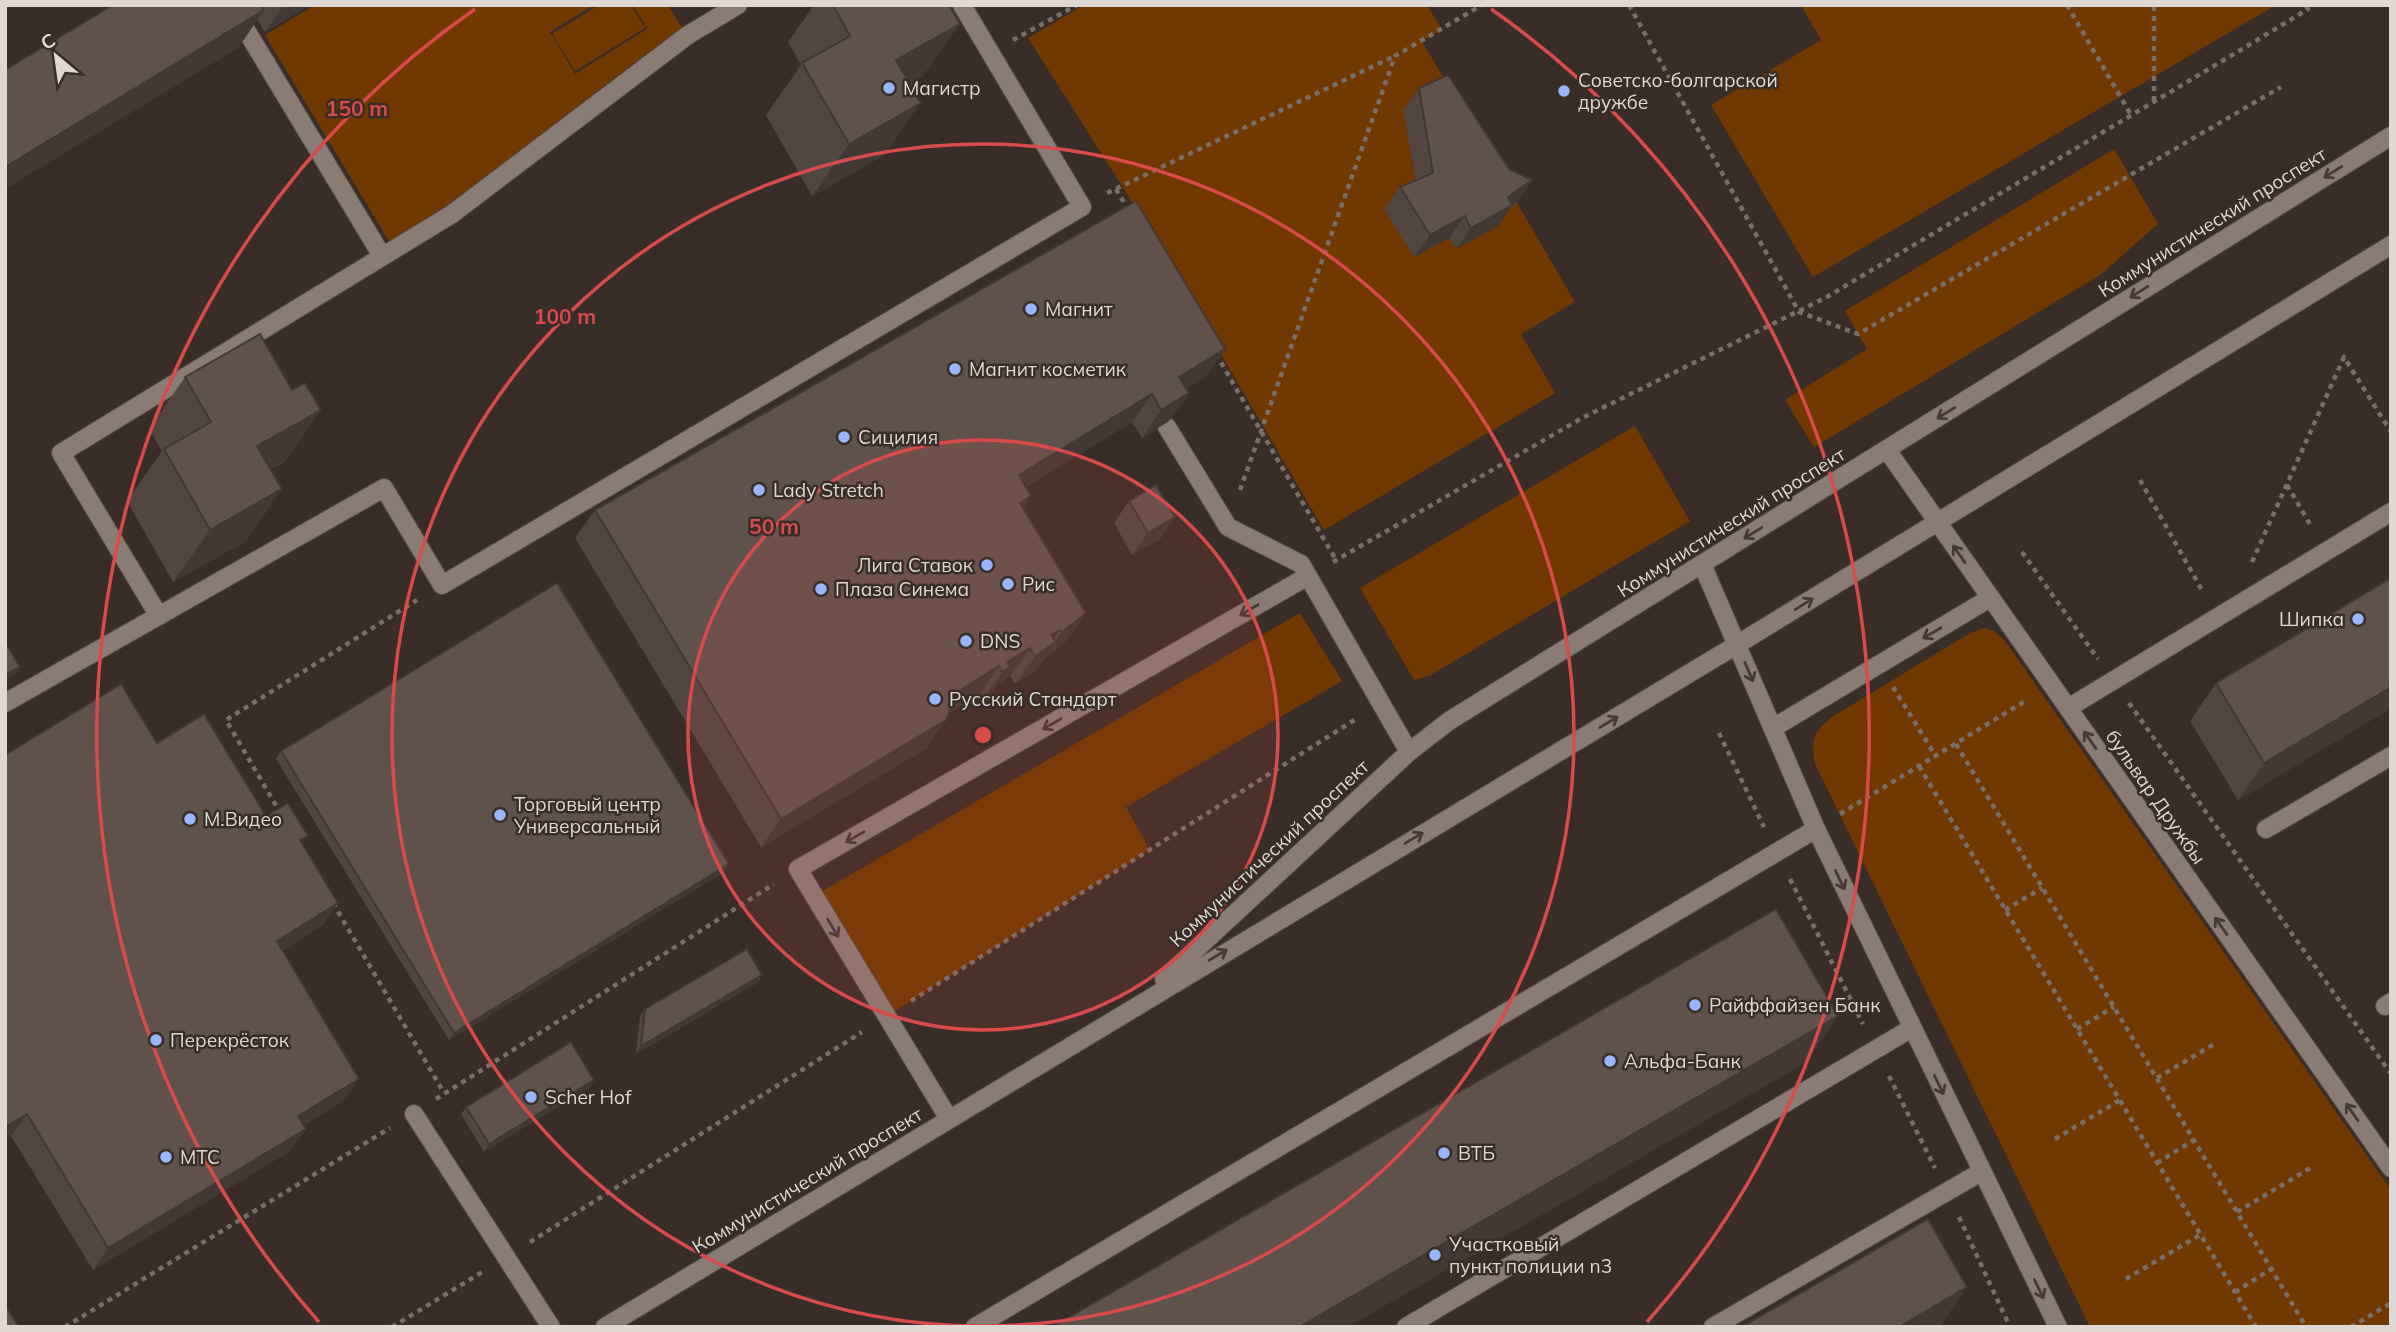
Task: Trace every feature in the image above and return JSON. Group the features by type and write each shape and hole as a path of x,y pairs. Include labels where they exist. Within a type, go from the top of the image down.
{"main road":[{"path":"231,5 382,256"},
{"path":"159,616 61,453 452,214 688,35 738,5"},
{"path":"5,703 384,488 442,585 1082,207 962,5"},
{"name":"Коммунистический проспект","path":"1139,1003 1409,752 1449,720 2391,136"},
{"name":"Коммунистический проспект","path":"605,1327 1738,644 2391,245"},
{"path":"1167,427 1228,527 1301,564 1409,752"},
{"name":"бульвар Дружбы","path":"1887,450 2391,1168"},
{"path":"2068,708 2391,512"},
{"path":"1702,564 1816,829 2057,1327"},
{"path":"949,1119 798,869 1308,576"},
{"path":"1773,728 1990,598"},
{"path":"2266,829 2391,757"},
{"path":"975,1327 1816,829"},
{"path":"1406,1327 1912,1028"},
{"path":"414,1114 551,1327"},
{"path":"1713,1327 1981,1172"}],"path":[{"path":"990,52 1077,5"},
{"path":"1082,207 1116,188 1395,56 1482,5"},
{"path":"1629,5 1799,312 1858,334 2281,87"},
{"path":"2067,5 2131,116"},
{"path":"2154,5 2154,102"},
{"path":"1308,576 1582,418 1799,312 2308,9 2305,5"},
{"path":"1228,527 1395,56"},
{"path":"1116,188 1130,211"},
{"path":"1213,348 1336,560"},
{"path":"2224,612 2287,484 2344,357 2391,432"},
{"path":"2140,480 2224,612"},
{"path":"2287,484 2326,551"},
{"path":"2022,552 2391,1074"},
{"path":"282,816 226,720 442,585"},
{"path":"1879,664 1936,755"},
{"path":"1816,829 2052,685"},
{"path":"1956,744 2306,1327"},
{"path":"1919,766 2256,1327"},
{"path":"65,1327 414,1114 798,869"},
{"path":"2006,910 2042,888"},
{"path":"331,900 444,1093"},
{"path":"2077,1029 2114,1007"},
{"path":"2157,1078 2216,1043"},
{"path":"2055,1139 2120,1100"},
{"path":"2157,1163 2194,1140"},
{"path":"2237,1212 2312,1167"},
{"path":"2126,1279 2200,1234"},
{"path":"2235,1292 2271,1269"},
{"path":"2351,1327 2391,1303"}],"shaded area":[{"path":"315,5 594,5 550,32 575,74 647,29 633,5 668,5 683,30 658,45 446,206 389,241 265,35"},
{"path":"599,5 631,5 645,28 575,71 552,34"},
{"path":"1084,5 1427,5 1442,30 1422,41 1575,302 1521,334 1555,393 1324,530 1124,189 1028,38"},
{"path":"1801,5 2276,5 1813,277 1711,105 1821,40"},
{"path":"2114,149 2158,224 2100,275 1814,447 1785,400 1867,349 1845,311"},
{"path":"1635,426 1690,521 1429,676 1414,680 1360,588"},
{"path":"1300,613 1342,681 1126,807 1150,850 887,1016 814,896"},
{"path":"1984,628 1994,631 2005,641 2391,1190 2391,1327 2090,1327 1815,764 1815,737 1832,717 1970,633"}],"building":[{"path":"113,5 261,5 264,10 5,167 5,70"},
{"path":"833,5 949,5 960,24 896,60 921,103 849,144 802,63 850,36"},
{"path":"1448,75 1509,169 1532,180 1508,197 1512,205 1471,228 1465,216 1430,235 1400,187 1433,173 1419,88"},
{"name":"Плаза Синема","path":"1136,201 1225,349 1179,377 1189,393 1161,410 1152,394 1019,475 1031,496 1020,503 1086,613 1062,632 1060,630 1051,635 1056,642 1035,656 1030,648 1007,662 1010,667 1002,672 999,666 956,693 946,720 781,819 595,510"},
{"path":"260,334 292,390 305,383 321,410 257,446 282,489 210,530 164,449 211,422 185,377"},
{"path":"1156,485 1175,517 1148,533 1129,501"},
{"path":"2391,578 2391,687 2264,763 2216,683"},
{"name":"Торговый центр Универсальный","path":"557,583 729,864 454,1033 281,751"},
{"path":"5,642 20,667 5,675"},
{"name":"Перекрёсток","path":"121,684 157,743 204,714 266,816 288,803 308,836 300,840 338,903 277,941 359,1079 298,1116 306,1129 108,1248 27,1114 5,1127 5,755"},
{"path":"1776,909 1838,1016 1299,1327 1052,1327"},
{"path":"747,949 762,975 641,1046 645,1009"},
{"path":"571,1042 594,1080 489,1144 466,1107"},
{"path":"1928,1219 1967,1287 1899,1327 1742,1327"},
{"path":"5,1305 19,1327 5,1327"}],"place":[{"name":"Магистр","path":"889,88"},
{"name":"Советско-болгарской дружбе","path":"1564,91"},
{"name":"Магнит","path":"1031,309"},
{"name":"Магнит косметик","path":"955,369"},
{"name":"Сицилия","path":"844,437"},
{"name":"Lady Stretch","path":"759,490"},
{"name":"Лига Ставок","path":"987,565"},
{"name":"Рис","path":"1008,584"},
{"name":"Плаза Синема","path":"821,589"},
{"name":"Шипка","path":"2358,619"},
{"name":"DNS","path":"966,641"},
{"name":"Русский Стандарт","path":"935,699"},
{"name":"Торговый центр Универсальный","path":"500,815"},
{"name":"М.Видео","path":"190,819"},
{"name":"Райффайзен Банк","path":"1695,1005"},
{"name":"Перекрёсток","path":"156,1040"},
{"name":"Альфа-Банк","path":"1610,1061"},
{"name":"Scher Hof","path":"531,1097"},
{"name":"ВТБ","path":"1444,1153"},
{"name":"МТС","path":"166,1157"},
{"name":"Участковый пункт полиции n3","path":"1435,1255"}]}
